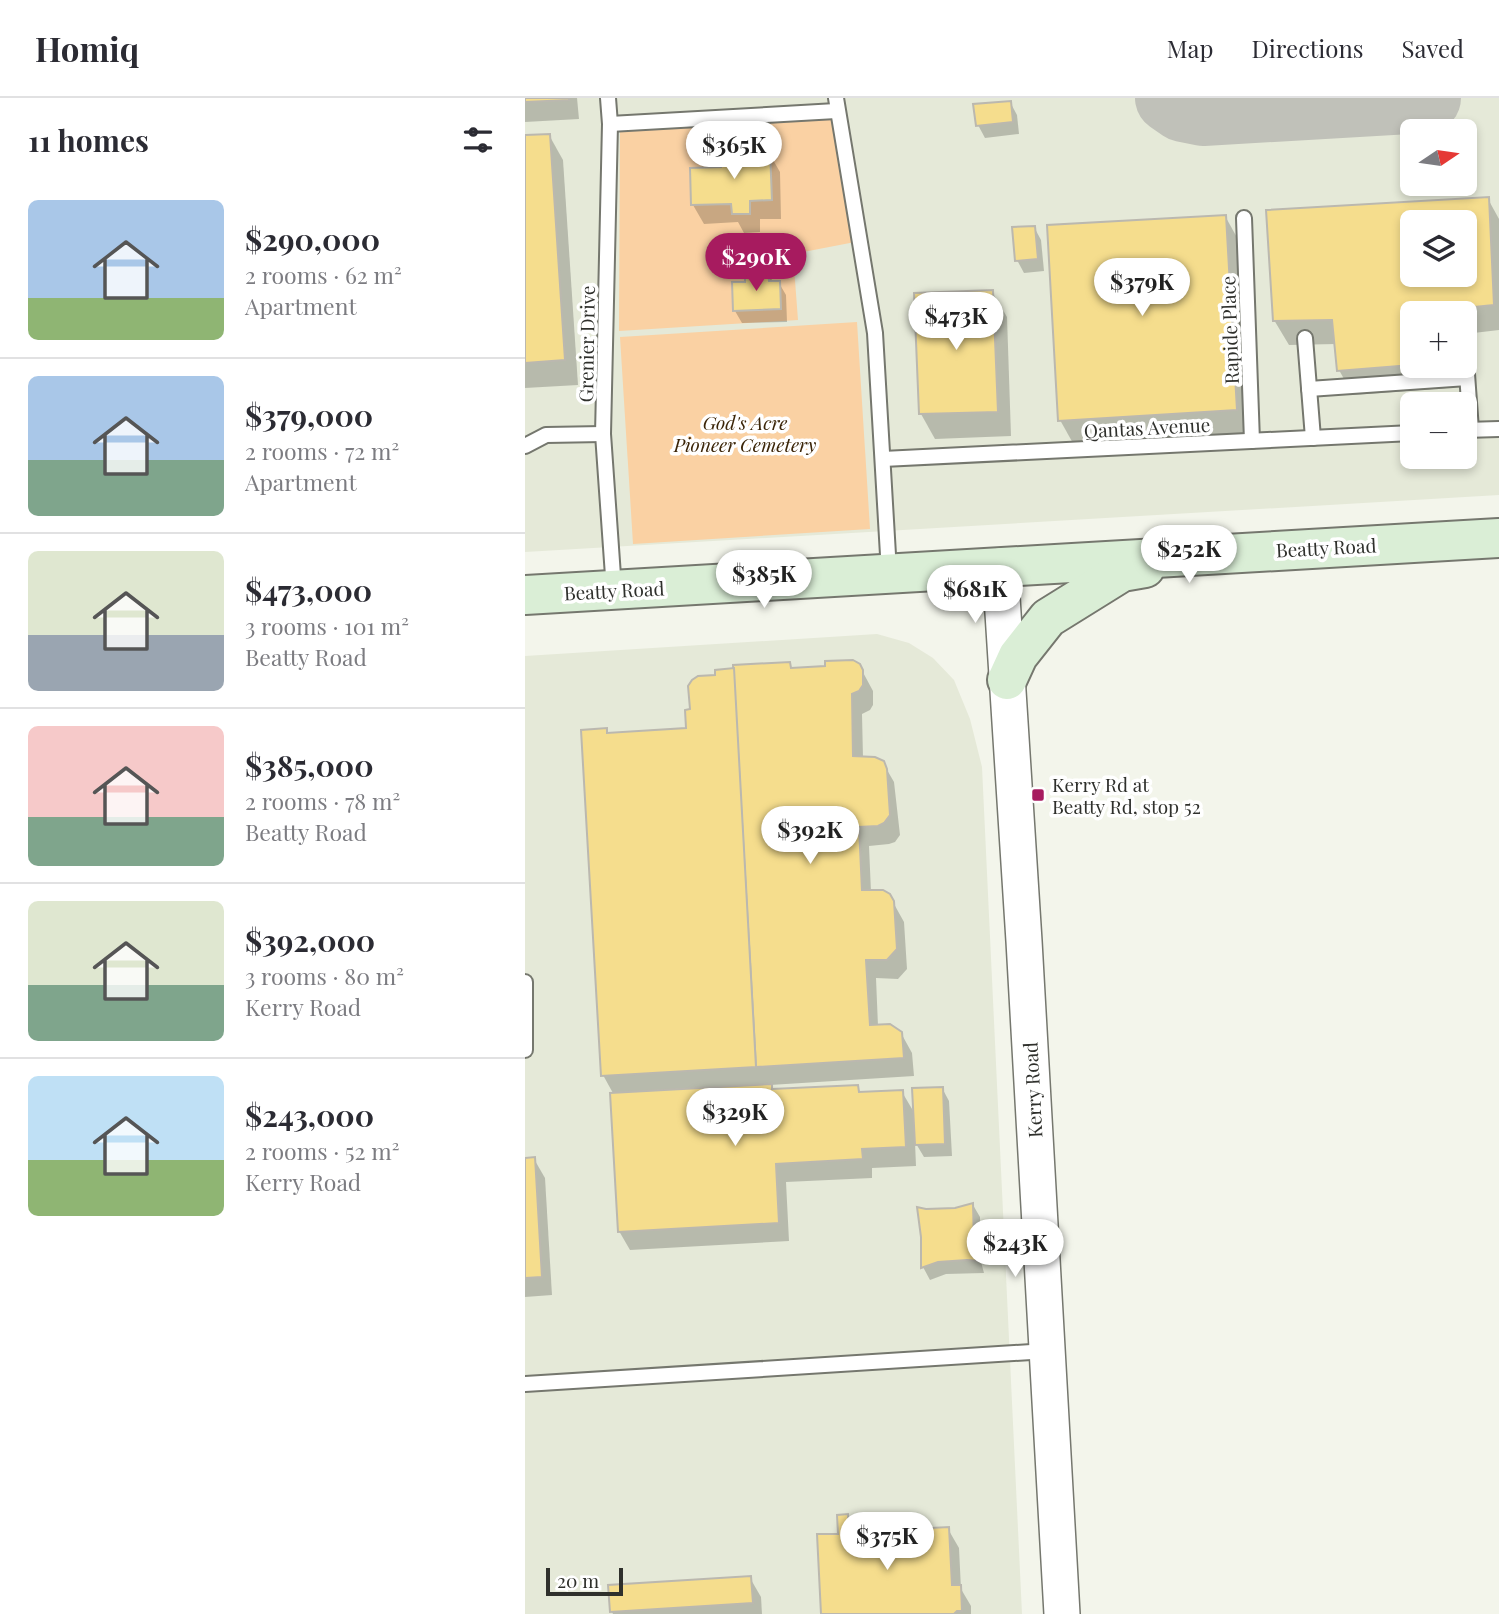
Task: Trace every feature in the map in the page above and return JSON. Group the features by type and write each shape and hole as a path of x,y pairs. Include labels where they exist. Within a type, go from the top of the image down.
{"main road":[{"name":"Beatty Road","path":"525,594 1499,538"},
{"path":"1007,680 1018,656 1048,618 1122,572 1233,553"}],"street":[{"name":"Kerry Road","path":"1000,566 1062,1614"}],"lane":[{"name":"Grenier Drive","path":"608,98 610,124 603,434 614,590"},
{"path":"610,124 836,104 875,333 889,573"},
{"name":"Rapide Place","path":"1244,218 1252,441"},
{"path":"1305,338 1313,438"},
{"path":"1309,389 1467,378 1467,392"},
{"path":"1477,430 1499,429"},
{"path":"525,446 546,435 603,434"},
{"name":"Qantas Avenue","path":"883,459 1400,434"},
{"path":"525,982 525,1050"},
{"path":"525,1384 1047,1351"}],"shaded area":[{"path":"525,98 1499,98 1499,495 525,552"},
{"path":"877,634 909,643 933,658 954,680 970,719 982,767 1022,1614 525,1614 525,656"}],"green space":[{"path":"832,118 855,242 793,254 798,320 619,331 620,130"},
{"name":"God's Acre Pioneer Cemetery","path":"857,322 870,529 633,544 620,337"}],"building":[{"path":"525,98 569,98 569,100 525,102"},
{"path":"1011,101 1013,122 976,126 973,104"},
{"path":"550,134 565,360 525,363 525,135"},
{"path":"770,151 772,200 750,201 750,214 732,214 731,204 691,205 690,168 721,167 720,153"},
{"path":"1489,197 1494,305 1477,307 1477,301 1400,301 1400,366 1337,371 1332,320 1273,321 1266,210"},
{"path":"1226,215 1237,410 1058,421 1047,225"},
{"path":"1035,226 1038,259 1015,261 1012,227"},
{"path":"768,270 769,281 780,281 781,309 733,311 732,282 745,282 745,271"},
{"path":"993,290 998,412 919,414 914,293"},
{"path":"853,660 860,664 863,670 863,685 859,691 852,694 853,756 875,757 884,761 890,815 878,826 859,827 862,890 883,890 890,894 894,901 897,949 887,960 866,960 870,1025 890,1024 902,1032 904,1058 756,1067 733,665 790,662 791,668 825,666 825,661"},
{"path":"734,668 756,1067 601,1076 581,730 607,728 607,733 686,728 685,710 690,709 688,686 692,680 698,676 715,675 715,670"},
{"path":"772,1084 772,1089 858,1085 859,1092 903,1090 906,1147 862,1149 863,1159 776,1164 779,1223 618,1232 610,1093"},
{"path":"943,1087 945,1144 915,1145 912,1088"},
{"path":"535,1157 542,1277 525,1278 525,1158"},
{"path":"973,1203 974,1244 979,1261 938,1262 921,1268 917,1207 955,1208"},
{"path":"848,1514 849,1531 852,1532 949,1527 952,1585 961,1585 962,1611 954,1614 821,1614 817,1534 838,1534 837,1515"},
{"path":"751,1576 753,1603 610,1612 608,1585"}],"taxiway":[{"path":"1170,98 1183,107 1203,111 1426,98"}],"place":[{"name":"Kerry Rd at Beatty Rd, stop 52","path":"1038,795"}]}
